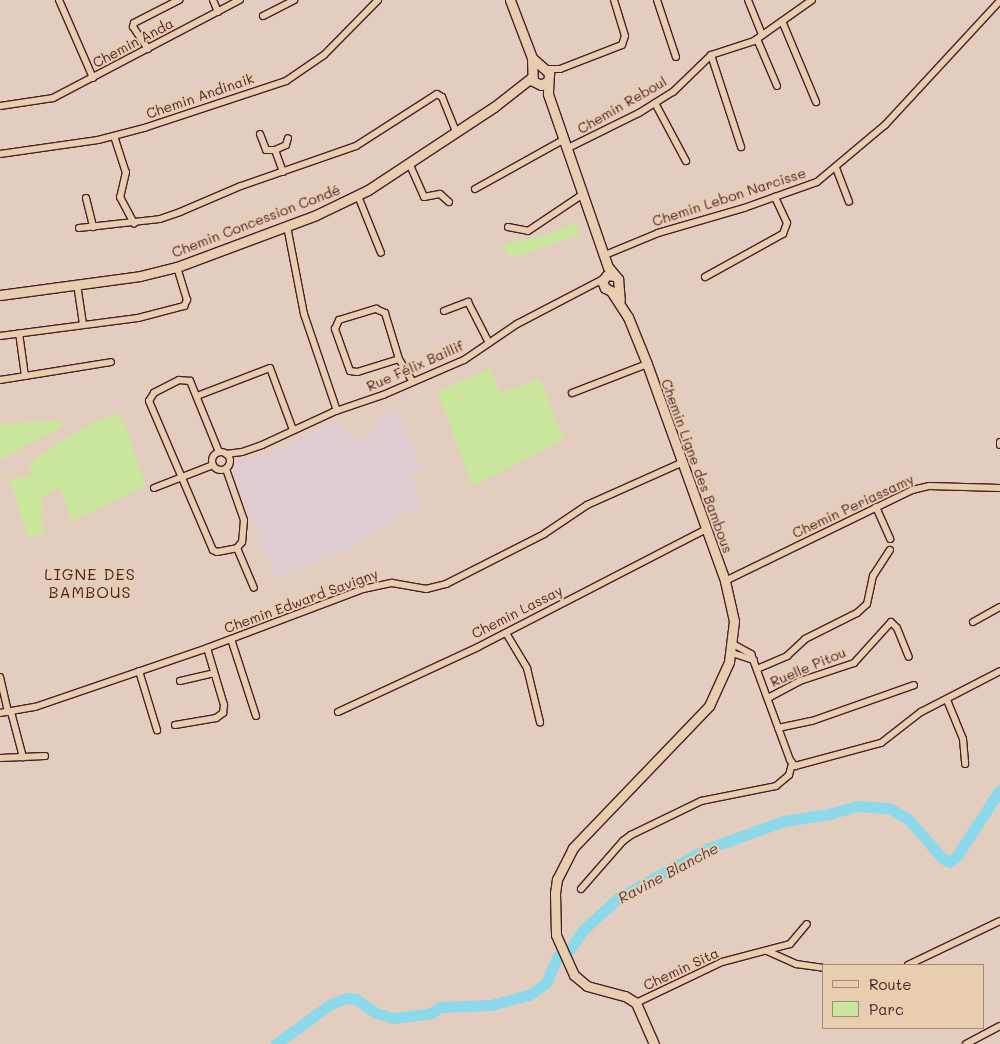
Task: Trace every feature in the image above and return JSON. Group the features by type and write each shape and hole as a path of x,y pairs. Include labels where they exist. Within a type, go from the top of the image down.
{"main road":[{"path":"510,0 532,58 534,80"},
{"path":"532,58 544,68 534,80"},
{"name":"Chemin Ligne des Bambous","path":"544,68 548,80 548,94 566,150 605,255 610,282 620,300 646,364 725,581 734,621 732,648 721,683 702,715 573,848 556,886 553,914 556,936 571,969 587,986 625,996 636,1003"},
{"path":"534,80 548,80"},
{"name":"Chemin Ligne des Bambous","path":"534,80 548,94"},
{"name":"Chemin Concession Condé","path":"0,295 177,267 287,226 358,196 534,80"},
{"path":"636,1003 654,1044"}],"street":[{"path":"59,0 92,78"},
{"path":"148,49 133,27 134,22 179,0"},
{"path":"213,0 218,12"},
{"name":"Chemin Anda","path":"0,106 35,103 53,98 240,0"},
{"path":"263,16 283,2 294,0"},
{"name":"Chemin Andinaik","path":"0,154 114,136 200,111 300,75 342,39 378,0"},
{"path":"548,80 560,69 622,45 625,36 614,0"},
{"path":"657,0 676,57"},
{"path":"748,0 777,86"},
{"name":"Chemin Reboul","path":"566,150 655,103 689,79 711,55 759,37 812,0"},
{"name":"Chemin Lebon Narcisse","path":"605,255 658,233 812,184 836,168 885,125 1000,1"},
{"path":"782,21 816,102"},
{"path":"711,55 741,147"},
{"path":"544,68 560,69"},
{"path":"79,228 160,219 356,146 437,94 442,97 456,132"},
{"path":"655,103 686,161"},
{"path":"260,134 266,150 275,150 286,145 288,138"},
{"path":"114,136 126,172 120,197 134,223"},
{"path":"475,189 563,140"},
{"path":"275,150 283,172"},
{"path":"409,163 424,197 440,194 448,202"},
{"path":"836,168 849,202"},
{"path":"508,227 528,231 583,194"},
{"path":"358,196 381,253"},
{"path":"705,277 783,234 787,223 775,197"},
{"path":"86,198 93,227"},
{"path":"287,226 304,314 336,411"},
{"path":"0,336 138,318 184,306 187,300 177,267"},
{"name":"Rue Félix Baillif","path":"230,462 242,452 336,411 383,395 464,360 489,343 589,285 610,282"},
{"path":"77,284 84,324"},
{"path":"444,312 468,302 489,343"},
{"path":"399,359 357,372 350,371 335,329 339,320 376,309 385,313 399,359 412,381"},
{"path":"19,333 25,376"},
{"path":"0,380 111,362"},
{"path":"572,393 646,364"},
{"path":"197,396 270,368 293,430"},
{"path":"179,380 190,381 197,396 223,453 230,462 226,469 244,520 242,542 237,548 214,552 149,401 154,393 179,380"},
{"name":"Rue Félix Baillif","path":"223,453 242,452"},
{"path":"213,465 213,457 223,453"},
{"name":"Chemin Edward Savigny","path":"0,713 10,712 207,648 364,589 392,583 426,588 446,584 544,534 586,505 681,463"},
{"path":"154,488 213,465"},
{"path":"213,465 219,470 226,469"},
{"name":"Chemin Periassamy","path":"725,581 920,487 1000,488"},
{"path":"876,507 890,539"},
{"name":"Chemin Lassay","path":"338,712 506,632 705,530"},
{"path":"237,548 254,588"},
{"path":"758,669 787,656 805,639 857,613 867,604 873,576 890,550"},
{"path":"972,622 1000,607"},
{"name":"Ruelle Pitou","path":"768,698 800,681 854,663 891,622 898,628 909,657"},
{"path":"506,632 527,668 540,722"},
{"path":"231,639 256,716"},
{"path":"175,725 216,718 223,713 207,648"},
{"path":"581,888 623,841 632,836 701,801 776,786 789,775 791,762 754,660 748,650 732,648"},
{"path":"139,671 157,730"},
{"path":"791,762 881,743 921,712 1000,671"},
{"path":"180,680 214,673"},
{"path":"0,677 23,757"},
{"path":"778,728 812,721 914,685"},
{"path":"947,700 963,739 966,764"},
{"path":"0,758 45,756"},
{"path":"910,964 1000,921"},
{"name":"Chemin Sita","path":"636,1003 722,962 790,944 807,924"},
{"path":"766,951 796,964 822,968"},
{"path":"966,1044 1000,1026"}],"shaded area":[{"path":"397,409 422,470 410,474 422,505 421,510 410,511 352,548 277,579 238,485 233,471 235,463 241,458 259,456 302,439 335,421 355,441 374,431 377,421"}],"green space":[{"path":"576,222 579,235 509,259 504,248 505,243 547,235"},
{"path":"491,368 500,393 539,379 564,439 473,487 437,392"},
{"path":"116,413 125,424 146,486 72,521 59,488 42,497 41,522 46,532 28,538 9,479 29,476 31,464 37,457 86,426"},
{"path":"60,420 62,427 0,460 0,424"}],"waterway":[{"name":"Ravine Blanche","path":"276,1044 329,1005 346,998 356,999 376,1013 393,1018 431,1013 440,1007 491,1005 529,995 546,983 558,956 571,948 582,931 618,898 706,849 784,821 829,814 857,806 889,808 908,819 942,858 949,862 956,857 1000,790"}],"district":[{"name":"LIGNE DES BAMBOUS","path":"90,583"}]}
